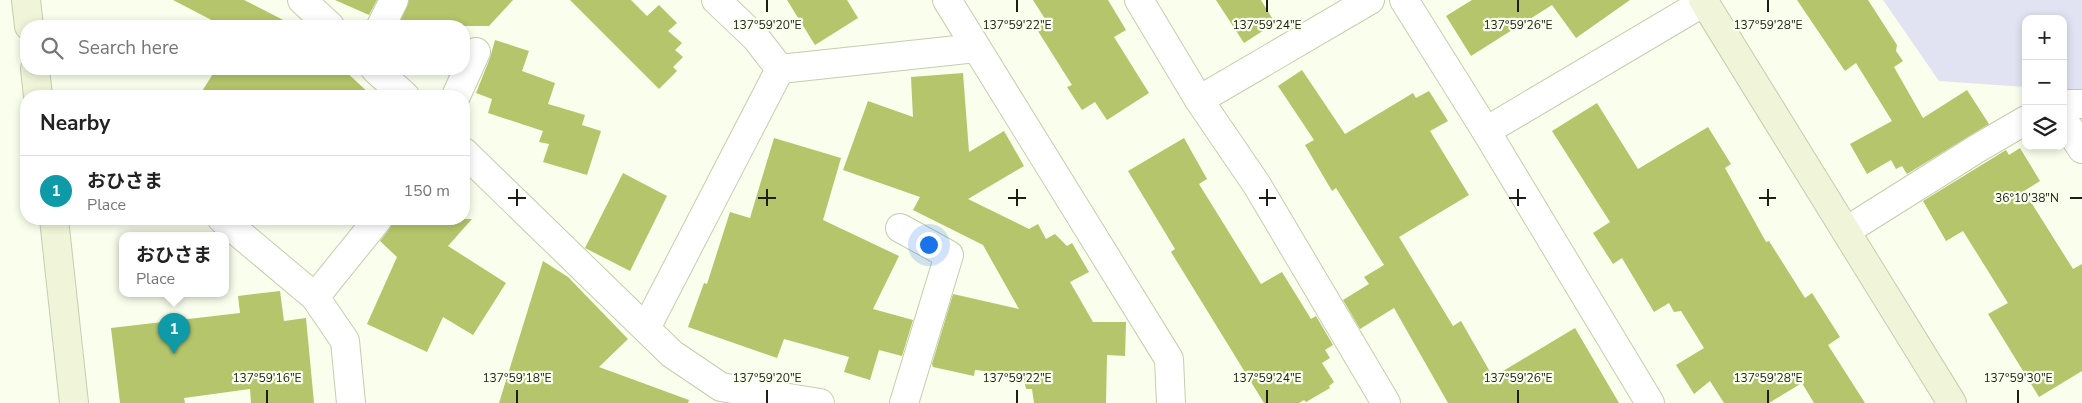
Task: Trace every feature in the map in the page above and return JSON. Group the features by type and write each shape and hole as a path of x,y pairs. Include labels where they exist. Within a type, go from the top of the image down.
{"street":[{"path":"26,0 28,20"},
{"path":"302,0 324,20"},
{"path":"384,20 394,0"},
{"path":"716,0 756,38 780,69"},
{"path":"947,0 1169,359 1171,403"},
{"path":"1139,0 1199,100 1257,185 1386,403"},
{"path":"1199,100 1370,0"},
{"path":"1404,0 1486,131 1650,403"},
{"path":"1486,131 1703,1 1952,403"},
{"path":"780,69 976,48"},
{"path":"470,65 476,52"},
{"path":"646,328 780,69"},
{"path":"36,75 37,90"},
{"path":"382,75 398,90"},
{"path":"459,90 466,75"},
{"path":"2067,104 2082,104"},
{"path":"1846,231 2022,122"},
{"path":"2067,125 2082,149"},
{"path":"470,158 672,354 717,395 820,403"},
{"path":"55,225 74,403"},
{"path":"229,225 316,297 345,340 351,403"},
{"path":"316,297 373,225"},
{"path":"900,228 949,255 904,403"}],"shaded area":[{"path":"1883,0 2082,0 2082,89 2067,89 2067,15 2022,15 2022,87 1939,81"}],"building":[{"path":"173,0 244,0 283,20 211,20"},
{"path":"335,0 377,0 369,15"},
{"path":"409,0 513,0 489,26 470,26 470,20 401,20"},
{"path":"570,0 631,0 647,16 659,5 677,23 668,31 682,43 675,50 683,57 673,67 677,71 659,89"},
{"path":"787,0 847,0 858,18 815,45"},
{"path":"1033,0 1108,0 1126,30 1114,37 1149,93 1107,120 1095,102 1082,110 1067,87 1072,85 1036,28 1047,22"},
{"path":"1216,0 1261,0 1275,23 1244,43"},
{"path":"1472,0 1630,0 1576,38 1552,5 1471,56 1446,16"},
{"path":"1797,0 1868,0 1897,45 1896,51 1903,61 1894,67 1923,118 1967,90 1989,124 1907,174 1902,166 1896,169 1891,160 1867,174 1850,144 1892,121 1856,63 1845,71"},
{"path":"495,40 529,51 522,71 555,83 548,104 585,115 582,125 601,131 587,175 543,162 549,144 539,142 543,131 488,113 492,99 476,93"},
{"path":"1302,70 1345,134 1413,93 1416,98 1429,91 1448,121 1430,131 1469,195 1399,237 1453,326 1461,321 1493,377 1575,328 1619,403 1448,403 1394,308 1360,329 1343,300 1369,284 1364,277 1384,265 1336,188 1332,191 1305,145 1314,140 1278,86"},
{"path":"963,73 969,152 1004,131 1024,166 968,199 1029,229 1038,224 1046,239 1055,234 1067,246 1072,243 1089,272 1070,282 1093,322 1126,322 1125,356 1107,355 1106,403 1034,403 1032,389 1026,389 1023,375 975,370 974,376 933,367 932,364 953,294 1019,309 983,245 913,210 920,197 843,170 868,101 913,117 911,77"},
{"path":"212,75 349,75 366,90 203,90"},
{"path":"1597,103 1638,169 1708,127 1731,164 1725,168 1766,242 1769,241 1805,298 1812,293 1840,337 1828,345 1865,403 1814,403 1802,383 1769,403 1724,403 1710,381 1694,394 1676,365 1704,348 1681,311 1674,312 1669,303 1654,312 1622,258 1613,264 1593,233 1610,222 1552,131"},
{"path":"774,138 841,158 823,220 899,256 873,309 913,320 902,356 879,350 870,380 844,372 849,357 784,339 777,358 688,327 704,283 707,284 730,212 750,218"},
{"path":"1184,138 1207,179 1199,184 1261,284 1282,272 1311,319 1316,316 1333,345 1325,350 1330,358 1322,363 1334,382 1329,386 1330,388 1306,402 1304,400 1299,403 1264,403 1171,252 1175,249 1128,171"},
{"path":"2020,148 2040,181 2024,191 2073,269 2082,264 2082,371 2039,397 1988,314 2008,303 1963,231 1946,241 1923,201 2006,150 2009,155"},
{"path":"623,173 667,196 630,271 585,248"},
{"path":"391,225 467,225 448,246 506,283 473,335 443,317 427,352 367,324 397,257 380,241"},
{"path":"543,261 568,277 628,339 599,367 689,400 688,403 499,403"},
{"path":"280,291 284,321 306,318 314,403 251,403 250,389 184,398 185,403 120,403 111,328 240,313 238,296"}],"place":[{"name":"おひさま","path":"174,354"}]}
